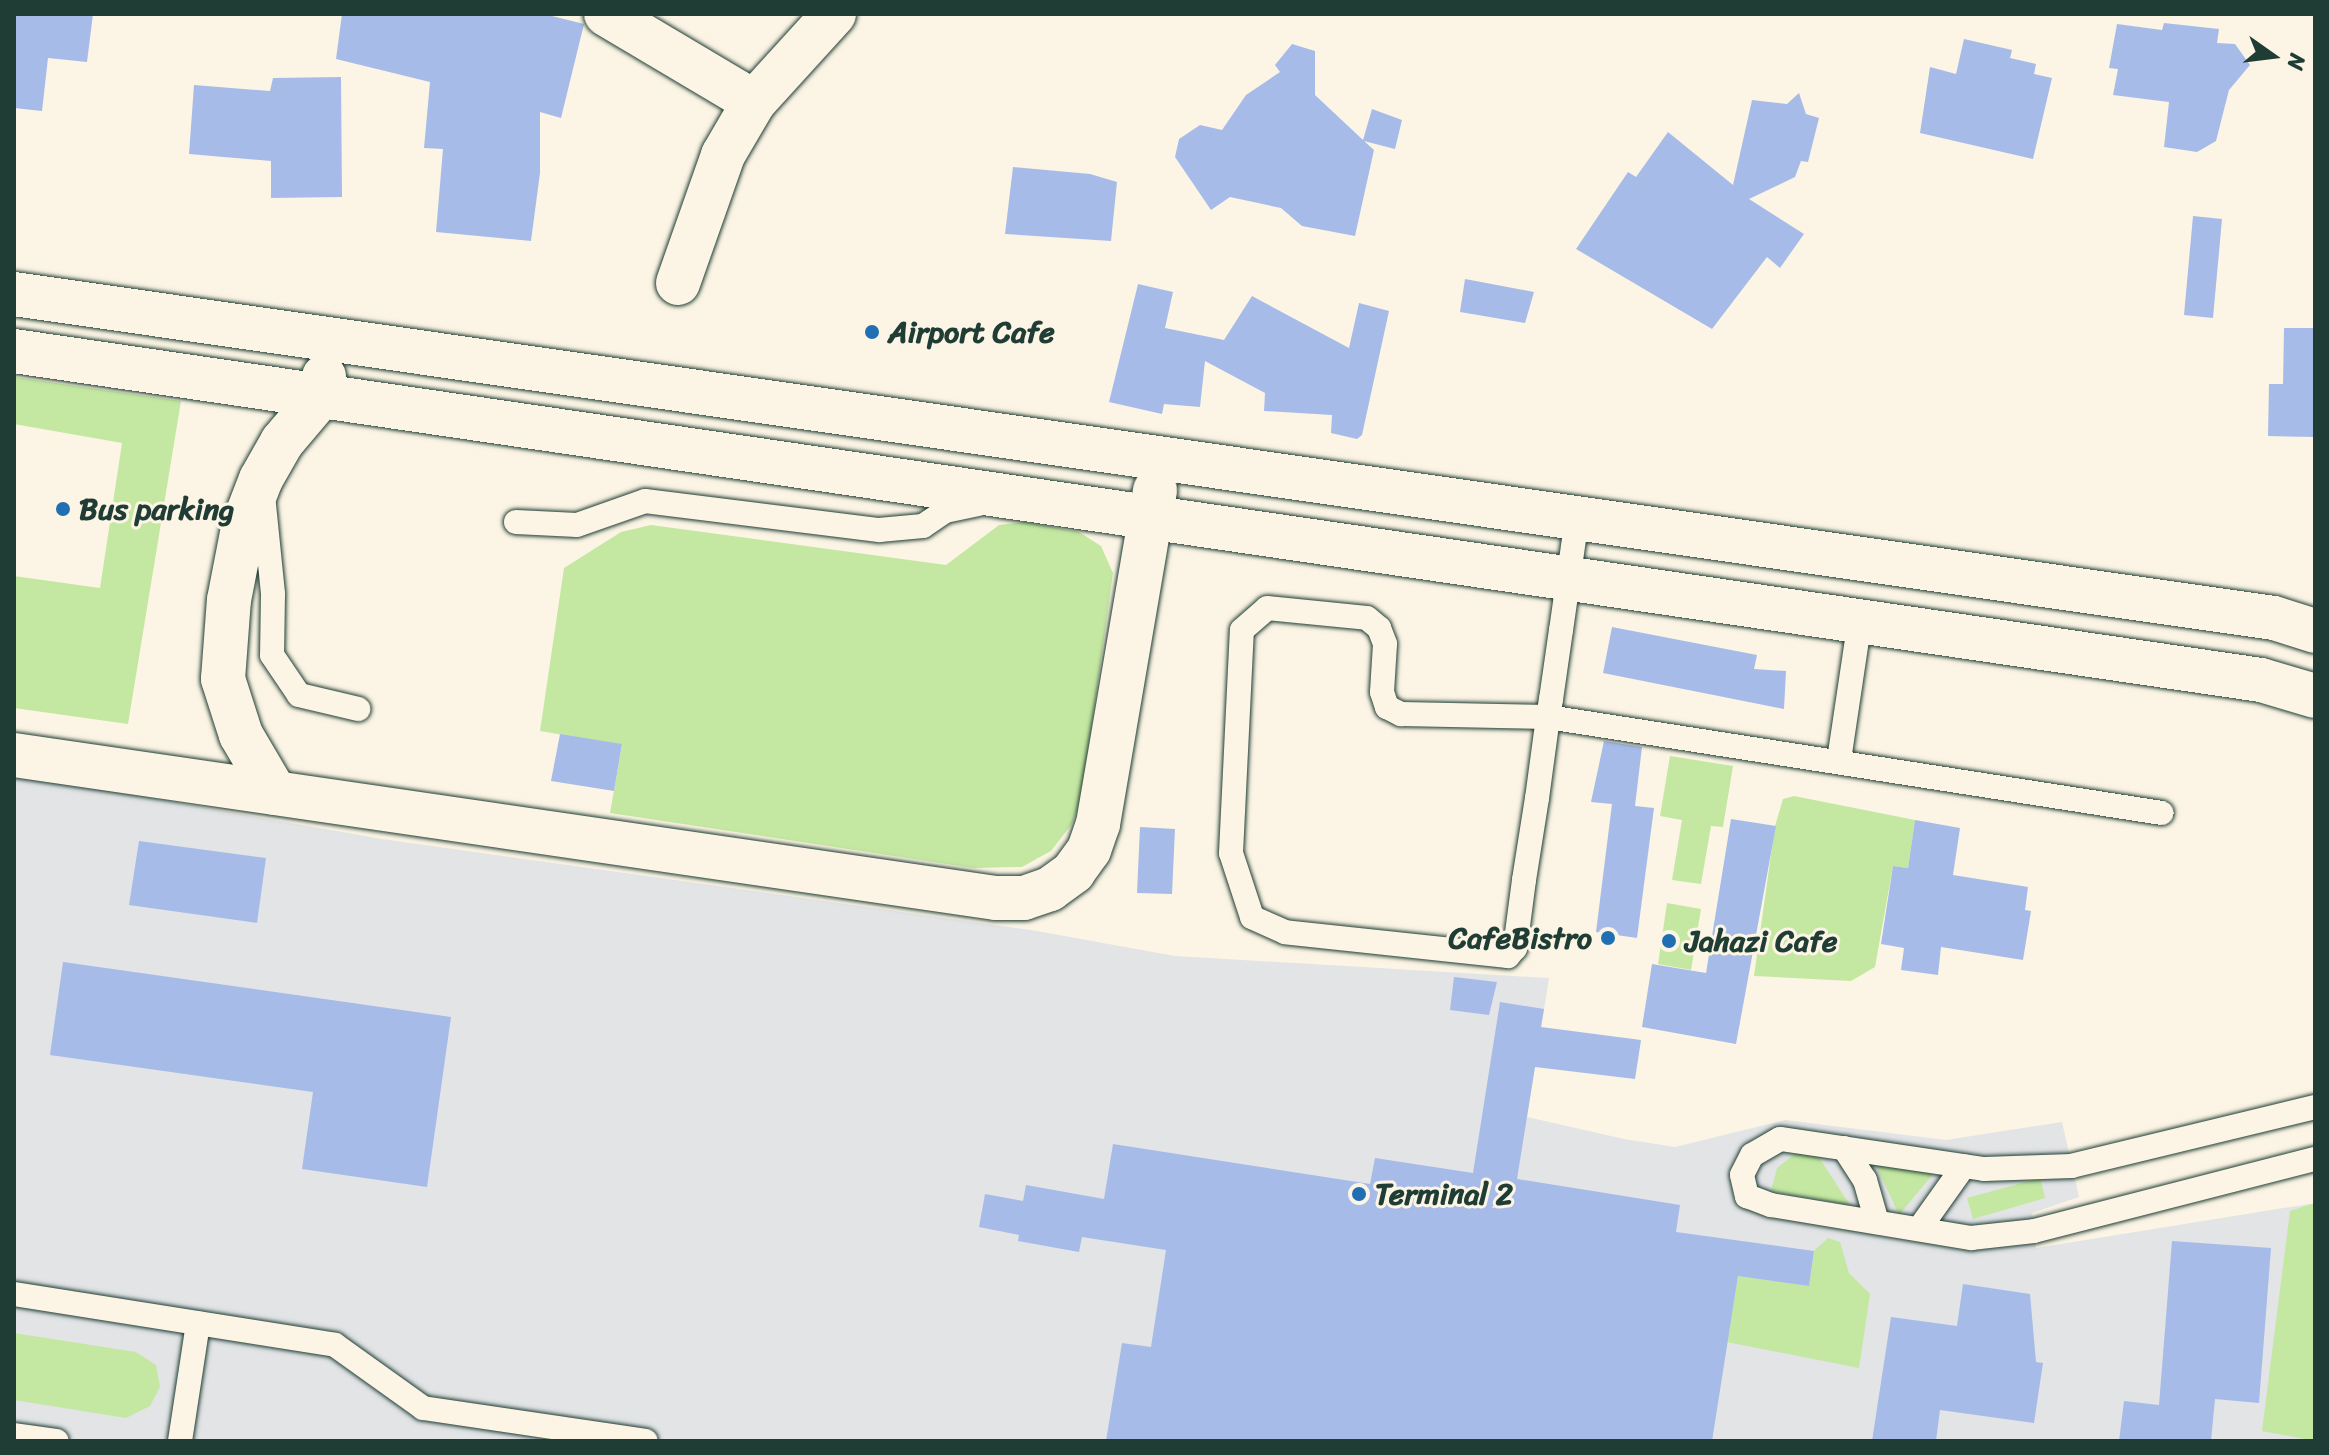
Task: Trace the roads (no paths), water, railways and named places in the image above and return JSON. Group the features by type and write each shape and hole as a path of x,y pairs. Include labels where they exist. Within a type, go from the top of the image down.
{"street":[{"path":"606,14 754,102"},
{"path":"678,283 723,155 754,102 834,14"},
{"path":"14,294 2274,618 2315,631"},
{"path":"275,793 241,735 223,679 229,600 244,523 261,479 282,442 320,397 330,339"},
{"path":"14,351 2261,680 2315,696"},
{"path":"14,755 996,898 1024,898 1050,889 1073,872 1089,850 1160,458"}],"lane":[{"path":"261,479 273,594 272,655 299,695 358,709"},
{"path":"516,522 577,525 645,501 879,530 923,526 945,511 1008,497"},
{"path":"1577,518 1548,717 1524,880 1515,948 1508,956 1285,932 1252,917 1231,853 1242,630 1267,608 1367,618 1379,628 1385,644 1382,692 1387,707 1401,714 1548,717 1839,760 2162,813"},
{"path":"1839,760 1860,620"},
{"path":"2315,1107 2072,1166 1964,1166 1780,1139 1752,1155 1742,1175 1747,1196 1971,1238 2034,1231 2315,1159"},
{"path":"1844,1148 1865,1180 1877,1222"},
{"path":"1919,1229 1964,1166"},
{"path":"14,1294 335,1345 423,1408 646,1441"},
{"path":"180,1441 198,1323"},
{"path":"14,1435 57,1441"}],"place":[{"name":"Airport Cafe","path":"872,332"},
{"name":"Bus parking","path":"63,509"},
{"name":"CafeBistro","path":"1608,938"},
{"name":"Jahazi Cafe","path":"1669,941"},
{"name":"Terminal 2","path":"1359,1194"}]}
